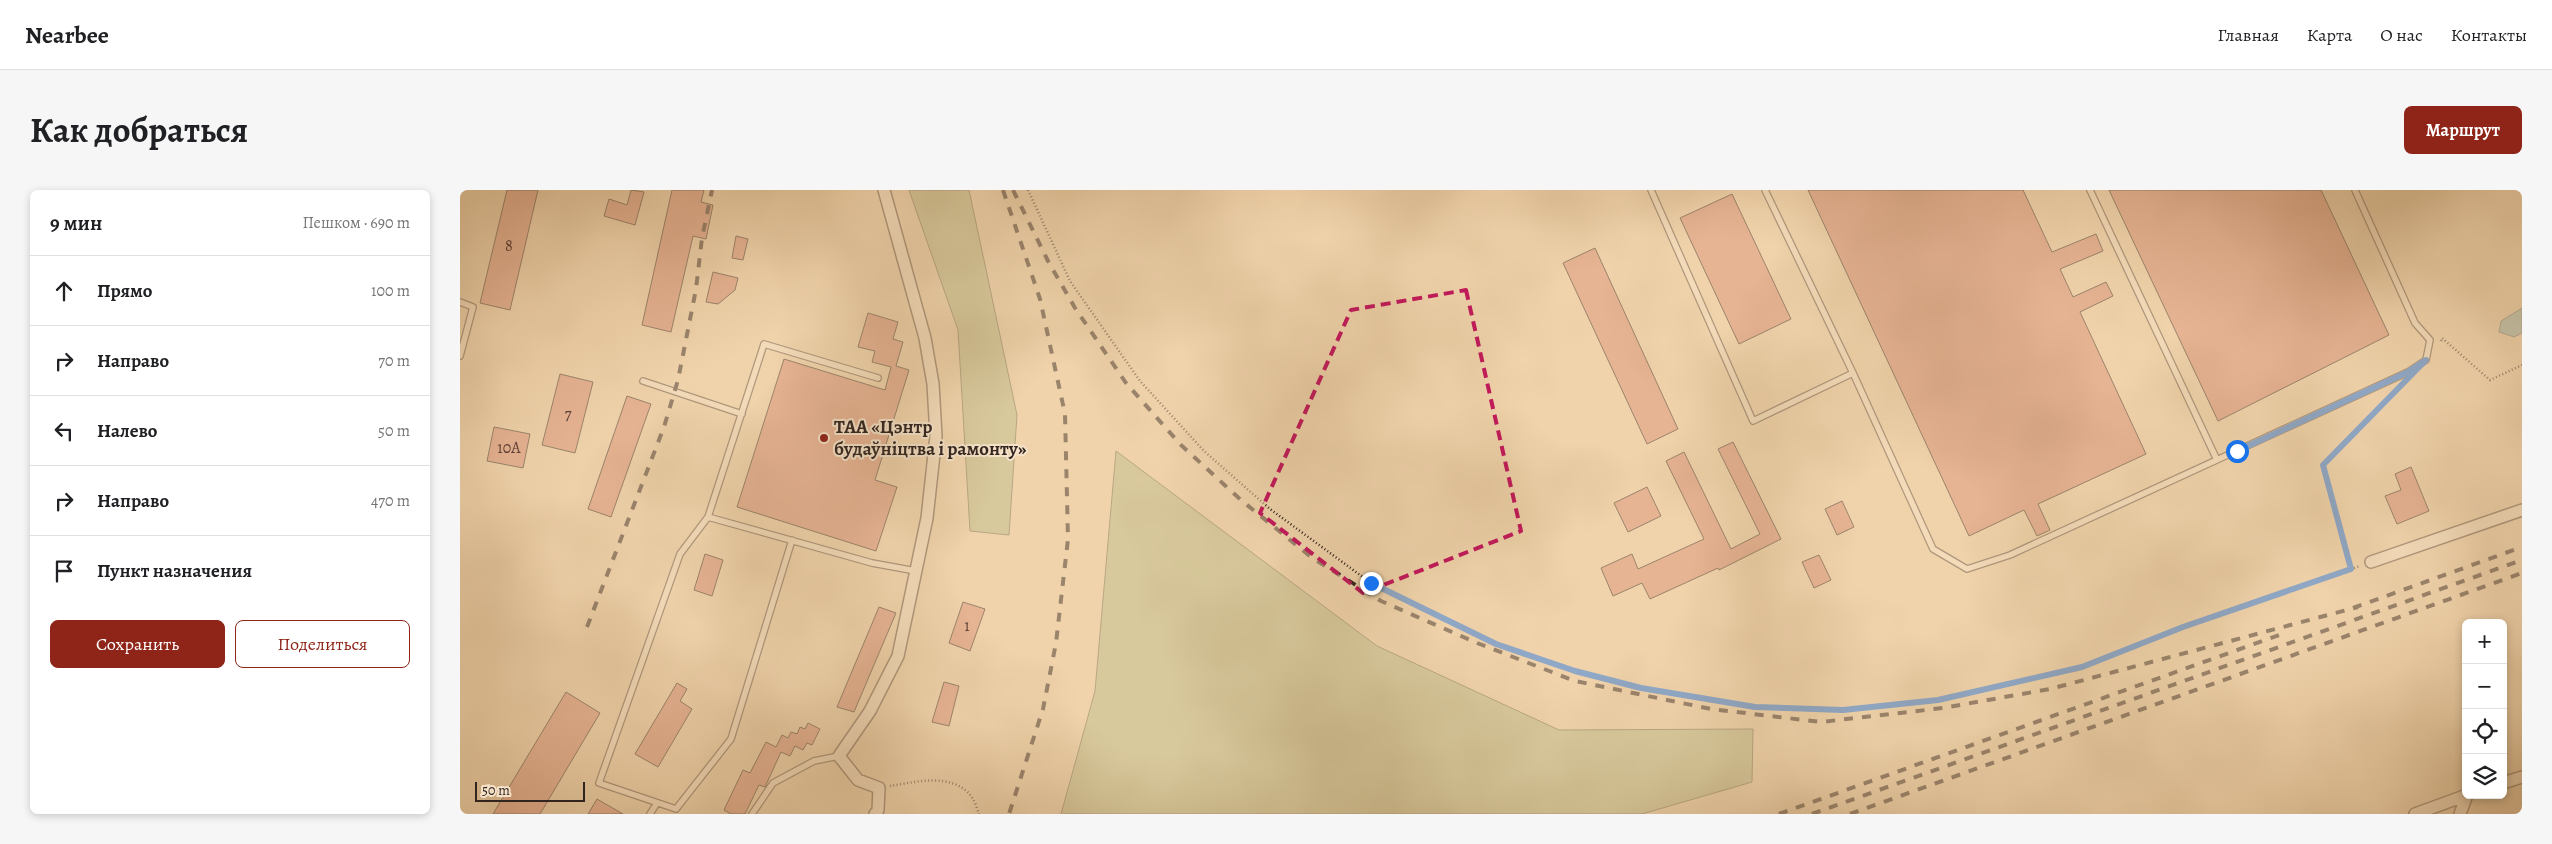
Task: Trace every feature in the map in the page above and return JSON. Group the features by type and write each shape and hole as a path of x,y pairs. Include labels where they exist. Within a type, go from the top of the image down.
{"street":[{"path":"875,814 878,810 879,788 858,780 839,756 870,711 898,656 927,518 936,436 933,384 925,338 884,190"},
{"path":"2371,562 2522,510"},
{"path":"2507,782 2522,776"},
{"path":"2415,814 2462,797"},
{"path":"2460,814 2466,799"}],"lane":[{"path":"1651,190 1753,421 1853,373"},
{"path":"1765,190 1853,373 1933,549 1967,569 2010,555 2408,372 2426,360 2430,340 2415,323 2355,190"},
{"path":"2090,190 2217,460"},
{"path":"460,302 473,307 460,356"},
{"path":"792,540 731,739 676,809 599,783 680,554 708,517 764,344 878,378"},
{"path":"643,381 742,414"},
{"path":"708,517 872,563 916,571"},
{"path":"752,814 773,783 814,761 839,756"},
{"path":"650,814 657,803"}],"path":[{"path":"1028,190 1070,281 1140,381 1204,451 1263,503 1371,583 1496,644 1575,671 1641,688 1755,707 1843,710 1938,700 2082,667 2183,627 2371,562"},
{"path":"2426,360 2442,338 2490,380 2522,365"},
{"path":"2351,569 2323,465 2406,382"},
{"path":"879,788 922,781 953,782 971,796 979,814"}],"highlighted area":[{"path":"1466,290 1521,531 1363,593 1260,513 1351,310"}],"green space":[{"path":"909,190 969,190 1017,415 1009,535 970,531 958,330"},
{"path":"1116,451 1377,646 1559,730 1753,729 1752,782 1642,814 1061,814 1095,691"}],"shaded area":[{"path":"2522,308 2522,333 2514,337 2499,332 2501,321"}],"building":[{"path":"507,190 538,190 510,310 480,303"},
{"path":"631,190 644,192 635,225 604,216 609,199 627,205"},
{"path":"672,190 704,190 701,202 713,205 706,239 693,236 671,332 642,325"},
{"path":"1808,190 2023,190 2052,252 2096,234 2103,251 2060,269 2073,297 2106,282 2113,296 2080,312 2146,454 2038,504 2050,530 2037,536 2024,510 1969,536"},
{"path":"2109,190 2321,190 2389,335 2218,421"},
{"path":"1732,194 1791,319 1739,344 1680,218"},
{"path":"736,236 748,239 743,260 732,258"},
{"path":"1595,248 1678,429 1647,444 1563,263"},
{"path":"713,272 738,278 735,290 718,304 706,302"},
{"name":"ТАА «Цэнтр будаўніцтва і рамонту»","path":"868,313 898,322 893,339 903,342 896,366 909,370 875,480 897,487 876,551 737,507 784,359 885,390 891,367 872,362 875,351 858,347"},
{"path":"560,374 593,382 575,453 542,445"},
{"path":"627,396 651,404 611,517 588,509"},
{"path":"494,427 530,434 523,468 487,461"},
{"path":"1733,442 1781,539 1719,570 1718,568 1650,599 1642,583 1613,596 1601,568 1632,554 1638,569 1704,539 1666,461 1684,452 1731,549 1760,534 1718,449"},
{"path":"2411,467 2429,511 2397,524 2385,496 2401,490 2395,474"},
{"path":"1647,487 1661,516 1628,532 1614,503"},
{"path":"1842,501 1854,527 1837,535 1825,509"},
{"path":"705,554 723,560 712,596 694,590"},
{"path":"1819,555 1831,580 1814,588 1802,562"},
{"path":"963,602 985,609 970,651 949,643"},
{"path":"879,607 896,613 854,712 837,707"},
{"path":"944,682 959,686 949,726 932,722"},
{"path":"677,683 687,689 680,701 692,709 658,767 635,754"},
{"path":"566,692 600,713 540,814 493,814"},
{"path":"808,723 820,729 812,745 807,743 803,750 795,746 790,756 781,752 765,787 759,785 745,814 731,814 724,810 743,770 750,773 766,742 776,747 782,735 788,738 791,732 797,734 800,727 805,729"},
{"path":"597,799 623,814 588,814"}],"railway":[{"path":"587,627 664,427 678,380 696,289 702,238 712,190"},
{"path":"1003,190 1040,299 1065,414 1068,539 1056,643 1043,709 1009,814"},
{"path":"1013,190 1048,261 1075,308 1126,383 1181,445 1241,500 1311,557 1381,601 1477,643 1575,681 1711,709 1821,722 1943,708 2050,689 2358,607"},
{"path":"2353,608 2522,547"},
{"path":"1812,814 2522,560"},
{"path":"1850,814 2522,573"},
{"path":"1779,814 2282,634"}],"place":[{"name":"ТАА «Цэнтр будаўніцтва і рамонту»","path":"824,438"}],"route":[{"path":"1371,583 1496,644 1575,671 1641,688 1755,707 1843,710 1938,700 2082,667 2183,627 2351,569 2323,465 2426,360 2408,372 2237,451"}]}
